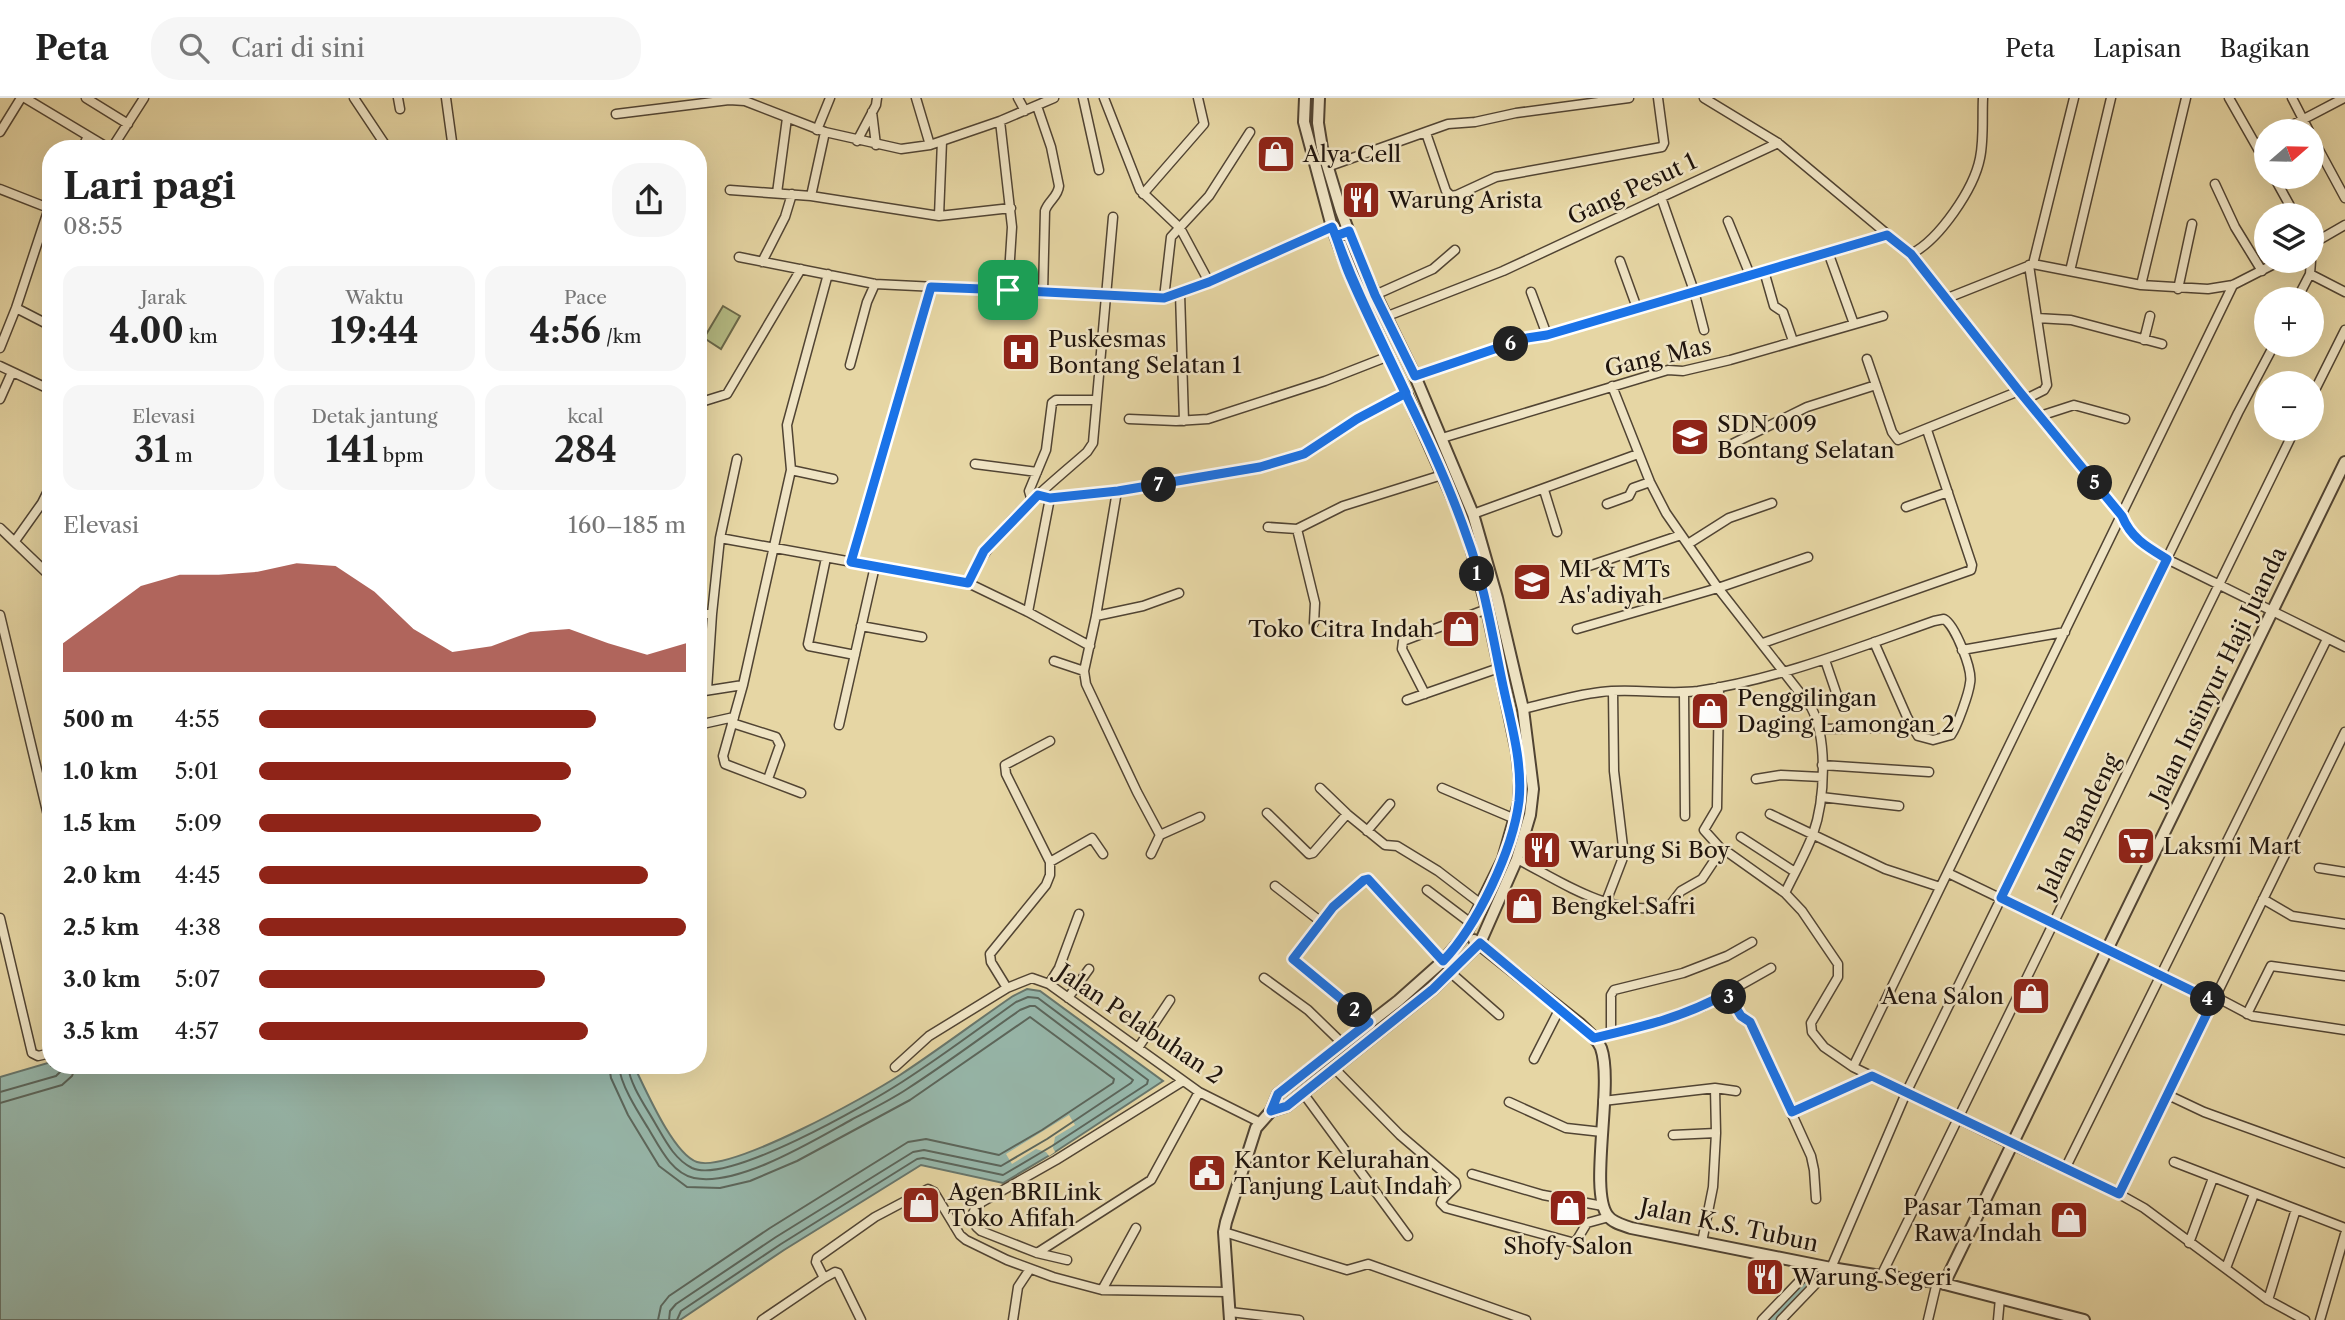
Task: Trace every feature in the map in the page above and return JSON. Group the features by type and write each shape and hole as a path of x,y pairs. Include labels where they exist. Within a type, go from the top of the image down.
{"street":[{"path":"0,132 23,98 96,140"},
{"path":"86,98 128,124"},
{"path":"117,140 145,98"},
{"path":"354,98 382,140"},
{"path":"398,98 400,109"},
{"path":"446,98 452,140"},
{"path":"811,196 821,131 830,98"},
{"path":"858,141 877,98"},
{"path":"916,98 930,145"},
{"path":"1018,98 1025,111"},
{"path":"616,114 729,100 746,102 821,131 901,149 942,141 1000,121 1054,98"},
{"path":"1083,98 1099,170"},
{"path":"1104,98 1143,194 1180,228 1209,282"},
{"path":"1143,194 1204,124 1198,98"},
{"path":"1299,1320 1230,1316 1224,1232 1259,1122 1271,1111 1278,1094 1398,1001 1443,961 1469,929 1503,859 1519,803 1520,780 1517,751 1487,609 1469,540 1406,393 1350,275 1332,226 1304,122 1305,98"},
{"path":"1271,1111 1287,1106 1451,973 1480,943 1517,859 1530,815 1533,789 1523,709 1474,514 1415,376 1375,295 1341,211 1327,167 1318,123 1319,98"},
{"path":"1327,167 1448,124 1475,122 1571,102 1629,98"},
{"path":"1426,133 1446,191 1451,196 1496,177 1662,147 1664,143 1658,98"},
{"path":"1704,98 1778,143 1911,254 2122,516 2131,534 2141,543 2167,559 2345,647"},
{"path":"1911,254 1926,244 1970,186 1981,155 1983,98"},
{"path":"2026,399 2044,390 2047,385 2031,265 2074,98"},
{"path":"2070,271 2111,98"},
{"path":"2140,285 2186,98"},
{"path":"2229,98 2254,142"},
{"path":"2292,98 2302,119"},
{"path":"2304,119 2344,98"},
{"path":"1037,106 1051,147 1059,186 1045,211 1043,293"},
{"path":"872,112 876,145"},
{"path":"777,193 787,118"},
{"path":"1000,121 1012,227 1008,290"},
{"path":"1164,298 1170,240 1215,188 1250,132"},
{"path":"86,140 88,136"},
{"path":"939,216 942,141"},
{"name":"Gang Pesut 1","path":"1385,317 1503,271 1778,143"},
{"path":"2324,159 2345,198"},
{"path":"2215,184 2235,227 2254,258"},
{"path":"0,189 42,206"},
{"path":"730,190 811,196 939,216 1011,208"},
{"path":"762,262 785,217 792,194"},
{"path":"1661,197 1694,291 1704,330"},
{"path":"739,257 876,284 1164,298 1209,282 1332,226 1341,211"},
{"path":"968,583 984,551 1035,498 1087,452 1093,443 1113,217"},
{"path":"1728,221 1749,275"},
{"path":"2178,289 2192,224"},
{"path":"2324,237 2345,225"},
{"path":"1332,226 1349,231"},
{"path":"0,348 42,232"},
{"path":"1415,376 1527,338 1547,335 1887,235"},
{"path":"1375,295 1433,269 1455,250"},
{"path":"1828,252 1854,324"},
{"path":"1620,261 1637,307"},
{"path":"1945,299 2031,265 2140,285 2178,289 2208,289 2233,285 2258,273"},
{"path":"707,400 727,394 800,269"},
{"path":"1764,271 1774,306 1783,312 1793,341"},
{"path":"801,793 725,764 723,756 743,685 791,470 787,425 828,274"},
{"path":"2303,287 2310,274 2345,292"},
{"path":"850,365 867,302 876,284"},
{"path":"1853,1067 2233,285"},
{"path":"851,562 931,287"},
{"path":"1531,292 1547,335"},
{"path":"1180,293 1184,421"},
{"path":"16,308 42,321"},
{"name":"Gang Mas","path":"1442,438 1668,369 1683,371 1884,316"},
{"path":"2144,340 2150,316"},
{"path":"2037,318 2071,320 2162,344"},
{"path":"2324,372 2345,330"},
{"path":"1129,419 1184,421 1216,416 1325,381 1389,356"},
{"path":"1781,1320 1831,1268 1906,1093 2268,357"},
{"path":"1867,359 1896,439 1927,430 2019,391"},
{"path":"0,366 42,386"},
{"path":"0,399 12,372"},
{"path":"1728,446 1807,407 1876,385"},
{"path":"1612,386 1638,454 1666,513 1718,588 1811,707 1820,729 1821,797 1813,833 1785,893"},
{"path":"1096,400 1054,401 1046,450 1029,497 1050,498 1118,491 1260,467 1304,454 1357,419 1406,393"},
{"path":"2039,416 2074,405 2125,419"},
{"path":"1763,643 1971,569 1972,565 1927,430"},
{"name":"Jalan Bandeng","path":"1881,1276 2289,441"},
{"path":"1474,514 1638,454"},
{"path":"707,657 720,538 737,458"},
{"name":"Jalan Insinyur Haji Juanda","path":"1941,1283 2012,1145 2345,462"},
{"path":"975,464 1037,472"},
{"path":"791,470 833,479"},
{"path":"1268,527 1297,529 1343,506 1442,475"},
{"path":"1607,504 1629,496 1633,488 1650,482"},
{"path":"1544,490 1557,532"},
{"path":"1118,491 1084,671 1086,684 1160,835"},
{"path":"1906,507 1948,492"},
{"path":"1028,612 1050,498"},
{"path":"15,541 42,503"},
{"path":"1688,544 1729,518 1772,503"},
{"path":"0,528 42,567"},
{"path":"1297,529 1315,603 1314,623"},
{"path":"1569,573 1681,535"},
{"path":"720,538 968,583 1090,646"},
{"path":"1577,629 1718,588 1808,557"},
{"path":"826,558 808,644 855,655"},
{"path":"839,725 875,566"},
{"path":"1096,617 1143,606 1179,593"},
{"path":"1425,694 1402,649 1403,641 1499,606"},
{"path":"707,614 712,614"},
{"path":"0,615 42,790"},
{"path":"1523,709 1613,691 1684,692 1719,687 1825,660 1874,642 1934,621 1944,619 1952,625 1971,675 1970,685 1951,735 1927,740 1918,736 1874,642"},
{"path":"861,626 922,637"},
{"path":"1962,650 2065,632"},
{"path":"2065,1169 2327,639"},
{"path":"1825,660 1839,701"},
{"path":"1054,661 1084,671"},
{"path":"1406,700 1499,668"},
{"path":"707,690 743,685"},
{"path":"1719,687 1717,808 1704,831 1722,850 1785,893 1802,911 1838,964 1838,977 1812,1019 1812,1032 1830,1053 1853,1067 2144,1208 2269,1300 2305,1320"},
{"path":"1605,902 1625,855 1614,771 1613,691"},
{"path":"1684,692 1685,816"},
{"path":"707,724 733,720 776,737 780,745 768,779"},
{"path":"1820,729 1880,728"},
{"path":"2119,1194 2345,732"},
{"path":"1007,988 990,962 990,954 1046,885 1051,875 1050,862 1005,765 1050,741"},
{"path":"1822,765 1929,772"},
{"path":"1756,779 1781,775 1822,776"},
{"path":"1442,788 1515,819"},
{"path":"1320,789 1385,845 1397,846 1438,871 1481,904"},
{"path":"1821,797 1899,806"},
{"path":"1367,831 1390,804"},
{"path":"1267,813 1309,854 1313,853 1347,814"},
{"path":"1770,814 1885,869 1940,887"},
{"path":"1151,854 1160,835 1200,817"},
{"path":"1741,836 1795,872"},
{"path":"1050,862 1091,838 1103,854"},
{"path":"1517,859 1605,902 1650,909 1671,904 1681,891 1699,881 1722,850"},
{"path":"2319,867 2345,872"},
{"path":"1948,873 2247,1014 2345,1030"},
{"path":"1369,1022 1293,960 1320,921 1364,880 1368,879 1443,961"},
{"path":"1275,886 1320,921"},
{"path":"1427,890 1469,929 1480,943 1594,1038 1679,1016 1702,1007 1771,968"},
{"path":"2263,899 2292,916 2345,924"},
{"path":"1049,984 1059,968 1079,914"},
{"path":"0,918 32,1053 42,1055"},
{"path":"1611,1034 1611,995 1614,990 1683,973 1727,956 1752,942"},
{"path":"2247,1014 2270,966 2345,976"},
{"path":"1068,998 1089,969"},
{"path":"1451,973 1499,1014"},
{"name":"Jalan Pelabuhan 2","path":"895,1067 929,1036 1007,988 1031,978 1049,984 1199,1092 1259,1122"},
{"path":"1264,978 1308,1010 1343,1044"},
{"path":"1727,993 1741,1016 1750,1022 1792,1112 1813,1164 1816,1199"},
{"path":"1138,1048 1170,1000"},
{"path":"1534,1059 1560,1008"},
{"name":"Jalan K.S. Tubun","path":"1594,1038 1601,1049 1603,1062 1601,1198 1609,1217 1631,1228 1831,1268 1941,1283 2084,1320"},
{"path":"1334,1068 1400,1135 1455,1182 1456,1186 1442,1200 1441,1203 1446,1208 1575,1244 1587,1223 1609,1217"},
{"path":"1792,1112 1872,1076"},
{"path":"1068,1260 1037,1253 976,1227 972,1220 976,1206 1183,1081"},
{"path":"1702,1242 1713,1187 1715,1088"},
{"path":"1604,1101 1715,1088 1736,1091"},
{"path":"1037,1253 1151,1180 1199,1092"},
{"path":"1303,1093 1408,1236"},
{"path":"2168,1095 2204,1112 2345,1163"},
{"path":"1508,1102 1566,1128 1602,1132"},
{"path":"1673,1135 1716,1133"},
{"path":"2174,1162 2345,1228"},
{"path":"1472,1174 1543,1195 1603,1206"},
{"path":"2189,1243 2213,1178"},
{"path":"824,1278 816,1262 817,1258 875,1217 928,1189 934,1192 960,1235 966,1240 1052,1277 1101,1290 1228,1292"},
{"path":"2226,1269 2255,1194"},
{"path":"2269,1300 2296,1209"},
{"path":"1101,1290 1136,1228"},
{"path":"1224,1232 1347,1270 1368,1264 1526,1320"},
{"path":"2320,1320 2345,1234"},
{"path":"1762,1320 1815,1265"},
{"path":"1013,1320 1018,1287 1030,1269"},
{"path":"762,1320 835,1272 838,1273 861,1320"},
{"path":"1928,1320 1941,1283"},
{"path":"1998,1320 2000,1298"}],"green space":[{"path":"723,306 740,316 721,349 707,340 707,333"}],"water":[{"path":"1027,989 1040,991 1163,1081 1003,1183 921,1165 784,1250 680,1320 0,1320 0,1077 42,1065 42,1074 638,1074 669,1134 679,1147 697,1162 714,1162 767,1145 859,1099 900,1075"}],"pier":[{"path":"1069,1115 1075,1125 1055,1137 1055,1152 1049,1156 1036,1149 1012,1164 1006,1154"}],"waterway":[{"path":"1772,1320 1812,1277"}],"place":[{"name":"Alya Cell","path":"1276,154"},
{"name":"Warung Arista","path":"1361,200"},
{"name":"Puskesmas Bontang Selatan 1","path":"1021,352"},
{"name":"SDN 009 Bontang Selatan","path":"1690,437"},
{"name":"MI & MTs As'adiyah","path":"1532,582"},
{"name":"Toko Citra Indah","path":"1461,629"},
{"name":"Penggilingan Daging Lamongan 2","path":"1710,711"},
{"name":"Laksmi Mart","path":"2136,846"},
{"name":"Warung Si Boy","path":"1542,850"},
{"name":"Bengkel Safri","path":"1524,906"},
{"name":"Aena Salon","path":"2031,996"},
{"name":"Kantor Kelurahan Tanjung Laut Indah","path":"1207,1173"},
{"name":"Agen BRILink Toko Afifah","path":"921,1205"},
{"name":"Shofy Salon","path":"1568,1208"},
{"name":"Pasar Taman Rawa Indah","path":"2069,1220"},
{"name":"Warung Segeri","path":"1765,1277"}],"route":[{"path":"1008,290 931,287 851,562 968,583 984,551 1038,495 1050,498 1118,491 1260,467 1304,454 1357,419 1406,393 1371,319 1350,275 1336,236 1349,231 1362,267 1415,376 1527,338 1547,335 1887,235 1911,254 2122,516 2131,534 2167,559 2001,898 2213,1001 2119,1194 1872,1076 1792,1112 1750,1022 1741,1016 1727,993 1679,1016 1594,1038 1480,943 1433,989 1287,1106 1271,1111 1278,1094 1369,1022 1293,959 1320,921 1368,879 1443,961 1466,934 1503,859 1519,803 1517,751 1487,609 1469,540 1406,393 1350,275 1332,227 1209,282 1164,298 1008,290"}]}
